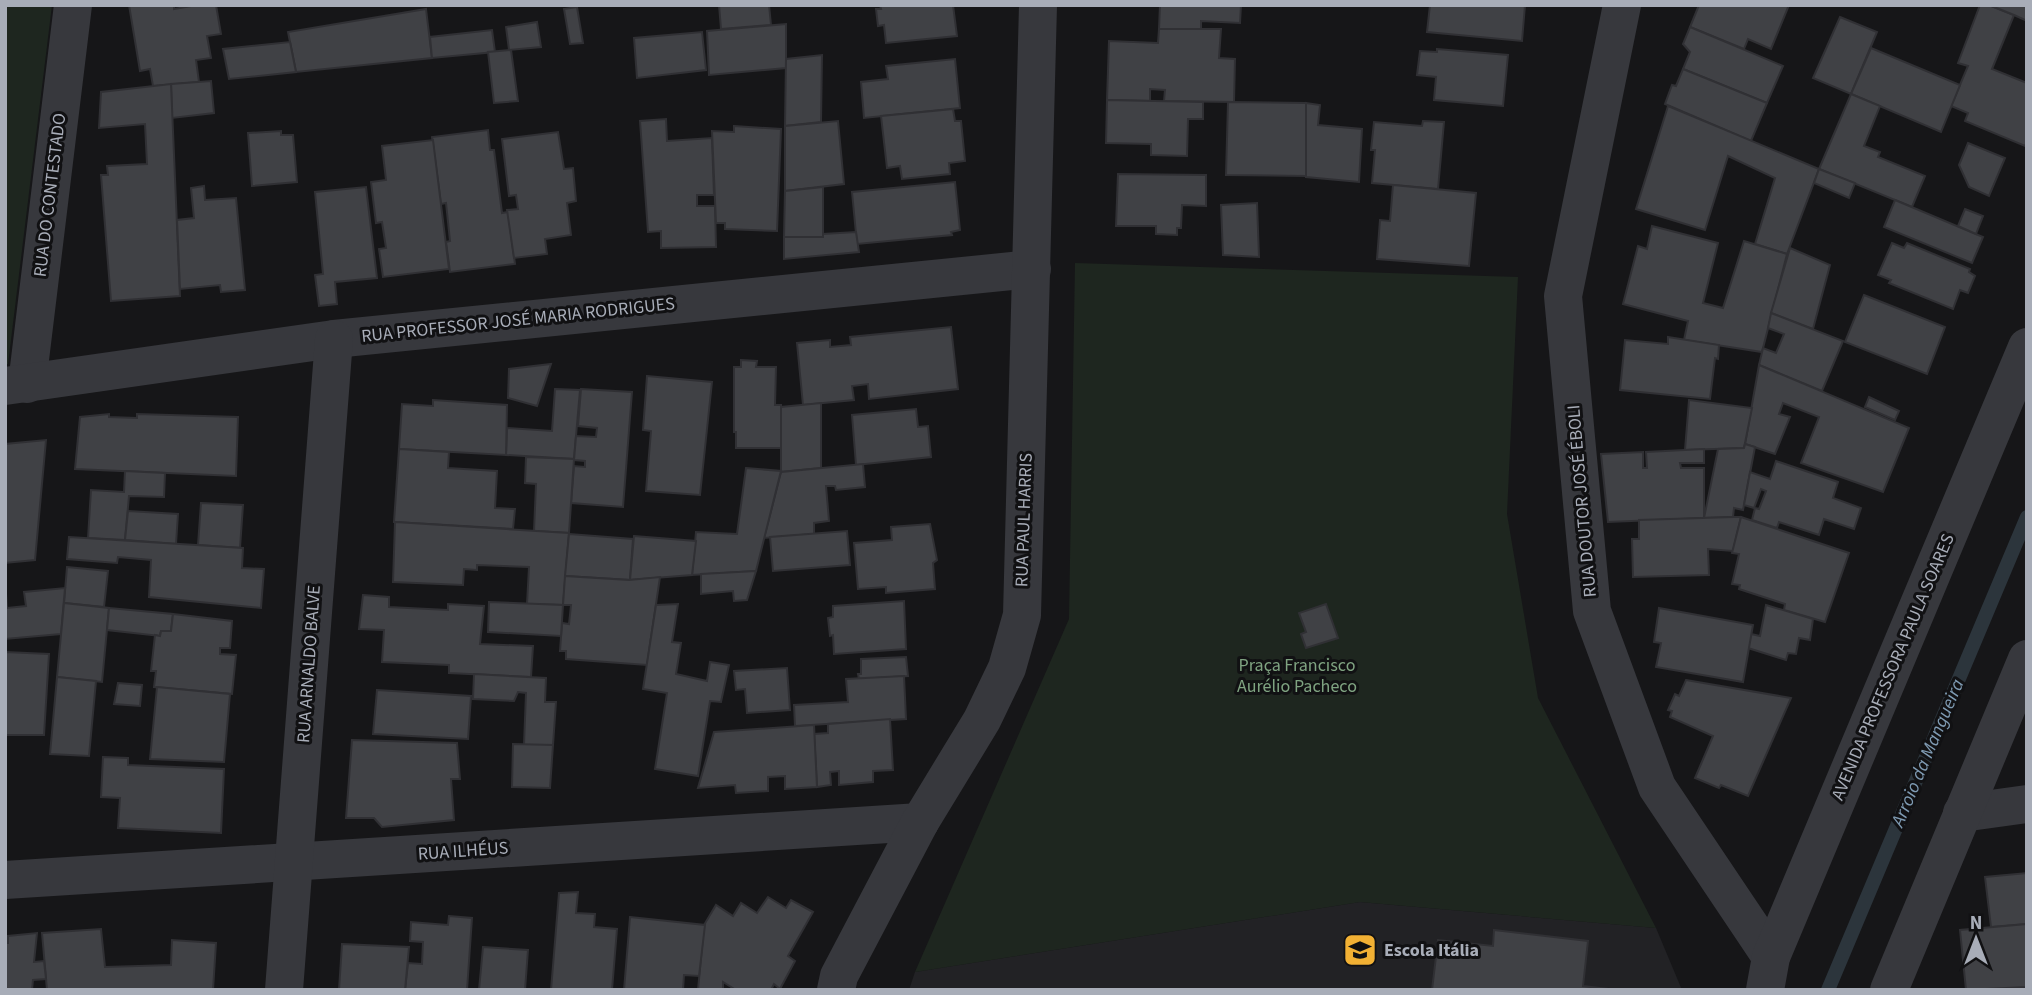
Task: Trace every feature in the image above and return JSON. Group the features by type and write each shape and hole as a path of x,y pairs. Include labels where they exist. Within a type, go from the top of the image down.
{"street":[{"name":"RUA DO CONTESTADO","path":"16,385 73,5"},
{"name":"RUA PAUL HARRIS","path":"836,990 839,976 920,822 982,720 1007,668 1022,615 1038,5"},
{"name":"RUA DOUTOR JOSÉ ÉBOLI","path":"1622,5 1563,296 1592,611 1657,787 1768,973"},
{"name":"RUA PROFESSOR JOSÉ MARIA RODRIGUES","path":"16,385 334,339 1032,269"},
{"name":"RUA ARNALDO BALVE","path":"284,990 334,339"},
{"name":"AVENIDA PROFESSORA PAULA SOARES","path":"1768,973 2027,347"},
{"path":"1889,990 2027,659"},
{"path":"1962,813 2027,804"},
{"name":"RUA ILHÉUS","path":"5,880 920,822"}],"shaded area":[{"name":"Escola Itália","path":"1360,902 1656,928 1682,990 909,990 915,972"}],"green space":[{"path":"5,5 52,5 8,364 5,364"},
{"name":"Praça Francisco Aurélio Pacheco","path":"1075,263 1518,277 1507,514 1538,698 1656,928 1360,902 915,972 1069,619"}],"building":[{"path":"129,5 174,5 174,9 216,5 221,34 207,36 211,58 196,60 199,82 153,86 150,69 140,71"},
{"path":"719,5 769,5 771,25 721,29"},
{"path":"880,5 953,5 957,36 886,43 884,25 878,26 876,9 881,9"},
{"path":"1160,5 1241,5 1240,23 1201,21 1201,29 1159,29"},
{"path":"1430,5 1525,5 1522,41 1427,32"},
{"path":"1699,5 1789,5 1771,49 1748,39 1744,49 1690,27"},
{"path":"1980,5 1989,5 2014,15 1992,69 2027,83 2025,146 1965,121 1968,113 1951,106 1968,66 1958,63"},
{"path":"1989,5 2027,5 2027,21 2014,15"},
{"path":"577,7 583,43 570,44 564,9"},
{"path":"426,9 432,58 296,72 288,32"},
{"path":"1840,17 1877,32 1851,94 1813,78"},
{"path":"537,22 541,47 509,50 506,27"},
{"path":"786,24 786,68 709,75 707,31"},
{"path":"1690,27 1783,66 1767,103 1683,69 1690,52 1683,44"},
{"path":"1159,29 1221,29 1219,58 1235,59 1234,102 1164,101 1165,90 1150,89 1150,101 1107,100 1109,41 1158,43"},
{"path":"492,30 495,52 432,58 430,37"},
{"path":"702,32 706,70 637,78 634,38"},
{"path":"290,42 296,72 229,79 223,49"},
{"path":"1871,48 1960,85 1941,132 1851,94"},
{"path":"1437,49 1508,55 1503,106 1434,100 1436,77 1417,75 1420,51 1437,52"},
{"path":"511,50 518,101 494,103 488,52"},
{"path":"822,55 821,122 785,126 786,59"},
{"path":"955,59 960,108 864,118 861,82 888,79 886,66"},
{"path":"1683,69 1767,103 1751,141 1665,104 1672,85 1676,86"},
{"path":"211,81 214,113 172,118 171,84"},
{"path":"171,84 180,296 111,301 101,175 108,175 107,166 147,164 145,124 99,128 101,92"},
{"path":"1851,94 1880,106 1864,146 1880,152 1878,157 1925,176 1912,207 1819,169"},
{"path":"1107,100 1203,102 1203,119 1188,119 1187,156 1151,155 1151,144 1106,143"},
{"path":"1228,102 1306,103 1306,176 1226,175"},
{"path":"1306,103 1320,105 1318,125 1362,129 1359,182 1306,177"},
{"path":"1668,106 1819,169 1787,254 1755,244 1775,178 1728,156 1705,230 1636,209"},
{"path":"953,109 955,121 961,121 965,161 949,163 950,174 902,179 900,166 887,168 881,116"},
{"path":"666,119 667,141 712,138 714,195 697,195 697,206 715,206 716,247 661,248 661,231 648,232 640,121"},
{"path":"838,121 844,184 785,191 785,126"},
{"path":"1423,121 1444,122 1438,189 1372,183 1374,122 1422,126"},
{"path":"734,126 781,129 777,231 725,229 725,223 716,223 712,131 734,132"},
{"path":"488,130 490,150 494,150 502,213 508,212 515,264 450,272 446,242 450,241 446,203 441,204 432,137"},
{"path":"281,131 281,135 293,135 297,182 252,186 248,133"},
{"path":"558,132 564,169 573,168 576,201 567,203 571,235 545,239 547,254 514,258 507,210 518,209 516,195 509,196 502,139"},
{"path":"433,140 449,269 383,277 379,249 386,248 382,222 376,223 371,182 386,180 382,146"},
{"path":"1968,143 2005,158 1989,196 1969,187 1959,165"},
{"path":"1819,169 1855,183 1849,198 1814,183"},
{"path":"1118,174 1206,175 1206,206 1182,205 1181,228 1177,228 1177,235 1156,234 1156,226 1116,226"},
{"path":"955,182 960,230 951,232 952,235 857,244 852,192"},
{"path":"1393,185 1476,193 1469,266 1377,259 1380,220 1390,221"},
{"path":"204,186 205,200 236,198 245,290 221,292 220,285 180,289 177,220 194,218 191,188"},
{"path":"366,187 377,278 335,282 337,304 319,306 315,275 323,274 315,192"},
{"path":"823,187 823,237 784,237 785,191"},
{"path":"1895,200 1983,237 1972,263 1884,227"},
{"path":"1257,203 1259,257 1223,255 1221,205"},
{"path":"1965,209 1983,216 1976,234 1958,226"},
{"path":"1652,226 1718,243 1703,303 1723,308 1744,241 1787,254 1762,352 1684,340 1688,321 1623,304 1638,246 1647,249"},
{"path":"856,232 859,252 784,259 784,237 823,237 823,234"},
{"path":"1892,243 1904,248 1907,243 1970,269 1969,272 1975,276 1968,293 1960,290 1953,309 1889,283 1891,280 1878,275"},
{"path":"1790,248 1830,265 1813,329 1771,313"},
{"path":"1864,295 1945,327 1927,374 1845,342"},
{"path":"1771,313 1843,341 1822,391 1759,365 1763,348 1776,353 1784,334 1768,328"},
{"path":"951,327 958,389 869,399 868,384 852,386 854,400 803,405 797,343 830,340 830,347 851,345 850,337"},
{"path":"1668,337 1719,345 1710,399 1620,390 1625,340 1668,344"},
{"path":"741,360 757,361 756,367 776,367 775,405 781,405 781,448 736,448 734,367 741,367"},
{"path":"551,364 537,406 508,398 509,369"},
{"path":"1759,365 1909,428 1883,492 1801,463 1819,417 1783,403 1779,414 1790,417 1775,454 1745,444"},
{"path":"647,376 712,382 700,495 646,491 651,431 643,430"},
{"path":"555,389 580,390 574,459 506,455 507,428 552,431"},
{"path":"581,389 632,392 623,507 571,503 574,466 585,467 585,461 574,460 576,436 596,437 597,428 578,426"},
{"path":"1869,397 1899,411 1895,420 1865,407"},
{"path":"433,400 507,405 506,455 399,449 402,404 433,406"},
{"path":"1689,400 1752,408 1744,448 1685,450"},
{"path":"821,403 821,468 781,472 781,407"},
{"path":"916,409 918,427 928,426 931,457 856,465 852,415"},
{"path":"109,414 109,417 137,418 137,414 238,417 236,476 75,469 80,417"},
{"path":"46,440 35,560 5,563 5,444"},
{"path":"1745,444 1755,447 1743,510 1734,508 1733,517 1704,518 1718,449 1744,448"},
{"path":"399,449 449,452 448,468 497,471 495,508 515,509 513,529 394,522"},
{"path":"1704,449 1704,463 1680,463 1681,468 1704,468 1704,518 1608,522 1601,454 1643,452 1643,468 1647,468 1646,452"},
{"path":"526,457 574,459 569,533 534,531 536,484 525,483"},
{"path":"1776,461 1838,482 1833,498 1861,508 1854,529 1824,519 1819,535 1779,522 1777,528 1752,520 1755,508 1759,509 1766,491 1761,489 1754,508 1744,505 1750,472 1770,479"},
{"path":"863,464 865,487 836,490 835,486 826,486 829,521 814,523 814,534 764,538 781,472"},
{"path":"746,468 781,471 756,571 692,575 696,532 737,534"},
{"path":"125,471 165,473 164,497 129,496 125,540 88,538 91,490 124,492"},
{"path":"201,503 243,505 240,548 198,545"},
{"path":"128,511 178,514 176,544 125,540"},
{"path":"1741,517 1733,551 1708,549 1709,575 1633,577 1632,539 1639,539 1639,520"},
{"path":"1741,517 1849,553 1825,622 1784,610 1785,604 1739,589 1740,585 1732,584 1739,554 1732,553"},
{"path":"395,522 569,533 563,605 527,604 529,567 477,565 477,570 464,569 463,585 393,582"},
{"path":"930,524 937,560 933,563 935,589 886,593 886,587 858,589 854,543 892,540 891,527"},
{"path":"847,531 850,565 773,571 770,537"},
{"path":"569,534 633,539 630,580 565,576"},
{"path":"634,536 696,541 692,575 630,580"},
{"path":"69,537 243,548 242,568 264,569 261,608 149,597 151,560 118,557 117,563 67,559"},
{"path":"67,567 108,571 104,607 64,603"},
{"path":"756,571 747,600 734,601 733,591 701,594 701,574"},
{"path":"565,576 629,580 660,577 647,665 566,659 566,651 560,651 562,623 569,624 571,605 563,605"},
{"path":"5,579 7,608 26,606 24,592 65,588 61,634 5,639"},
{"path":"363,595 389,597 389,607 448,610 448,604 484,606 480,644 533,646 531,677 449,673 449,665 382,662 384,630 359,629"},
{"path":"904,601 906,649 834,654 833,635 830,636 828,618 833,617 833,606"},
{"path":"489,602 563,605 561,636 488,632"},
{"path":"64,603 109,608 102,682 57,677"},
{"path":"678,604 672,642 681,643 676,674 707,681 710,662 729,665 721,702 710,701 698,776 655,769 667,693 643,689 656,605"},
{"path":"1326,604 1338,638 1306,648 1301,634 1306,632 1299,613"},
{"path":"1766,605 1813,619 1810,640 1799,638 1796,654 1788,653 1786,660 1748,648 1751,634 1760,636"},
{"path":"109,608 173,614 171,631 161,631 160,636 107,630"},
{"path":"1659,608 1753,625 1743,682 1656,667 1661,643 1654,642"},
{"path":"173,614 232,621 230,648 220,648 220,654 236,655 232,694 154,687 156,671 151,671 155,635 160,636 161,631 171,631"},
{"path":"5,652 49,654 44,735 5,735"},
{"path":"906,657 908,676 859,679 861,659"},
{"path":"787,668 790,710 747,713 745,689 736,690 734,671"},
{"path":"474,674 546,678 545,702 556,702 553,745 524,745 526,693 518,692 514,701 473,699"},
{"path":"904,676 906,719 795,726 794,705 848,702 846,679"},
{"path":"57,677 96,681 89,756 50,754"},
{"path":"1686,680 1791,698 1748,796 1695,778 1713,736 1670,717 1672,711 1668,710 1675,694 1679,696"},
{"path":"118,683 142,685 140,706 114,704"},
{"path":"157,687 230,694 224,762 150,759"},
{"path":"377,690 471,696 468,739 373,734"},
{"path":"890,719 893,770 873,771 873,782 839,785 839,771 830,772 831,785 817,787 814,734 828,733 828,724"},
{"path":"814,725 817,787 785,789 785,776 768,777 768,791 736,793 735,785 698,788 714,732"},
{"path":"352,740 457,743 460,779 451,779 454,820 382,827 374,818 346,818"},
{"path":"513,744 553,745 550,788 512,787"},
{"path":"103,757 128,758 128,765 224,769 221,833 118,828 120,798 101,797"},
{"path":"2027,873 2027,924 1991,927 1985,877"},
{"path":"578,892 576,913 595,914 594,927 617,929 612,990 551,990 559,893"},
{"path":"768,897 786,908 791,900 813,912 788,956 795,961 780,989 774,984 771,990 736,990 723,982 723,990 698,990 704,925 716,905 733,916 741,903 757,913"},
{"path":"449,916 472,918 467,990 405,990 408,963 422,964 423,942 410,941 411,922 448,925"},
{"path":"630,917 705,925 699,976 684,975 683,990 624,990"},
{"path":"2027,924 2027,987 1966,990 1960,930"},
{"path":"101,929 105,967 171,965 172,940 216,943 213,990 47,990 42,933"},
{"path":"1494,930 1588,941 1583,986 1617,990 1432,990 1438,940 1493,946"},
{"path":"37,933 34,962 44,961 46,979 33,980 32,990 5,990 5,943 8,943 8,936"},
{"path":"342,944 409,947 405,990 339,990"},
{"path":"483,947 528,950 525,990 479,990"}],"waterway":[{"name":"Arroio da Mangueira","path":"1828,990 2027,517"}],"place":[{"name":"Escola Itália","path":"1360,950"}]}
